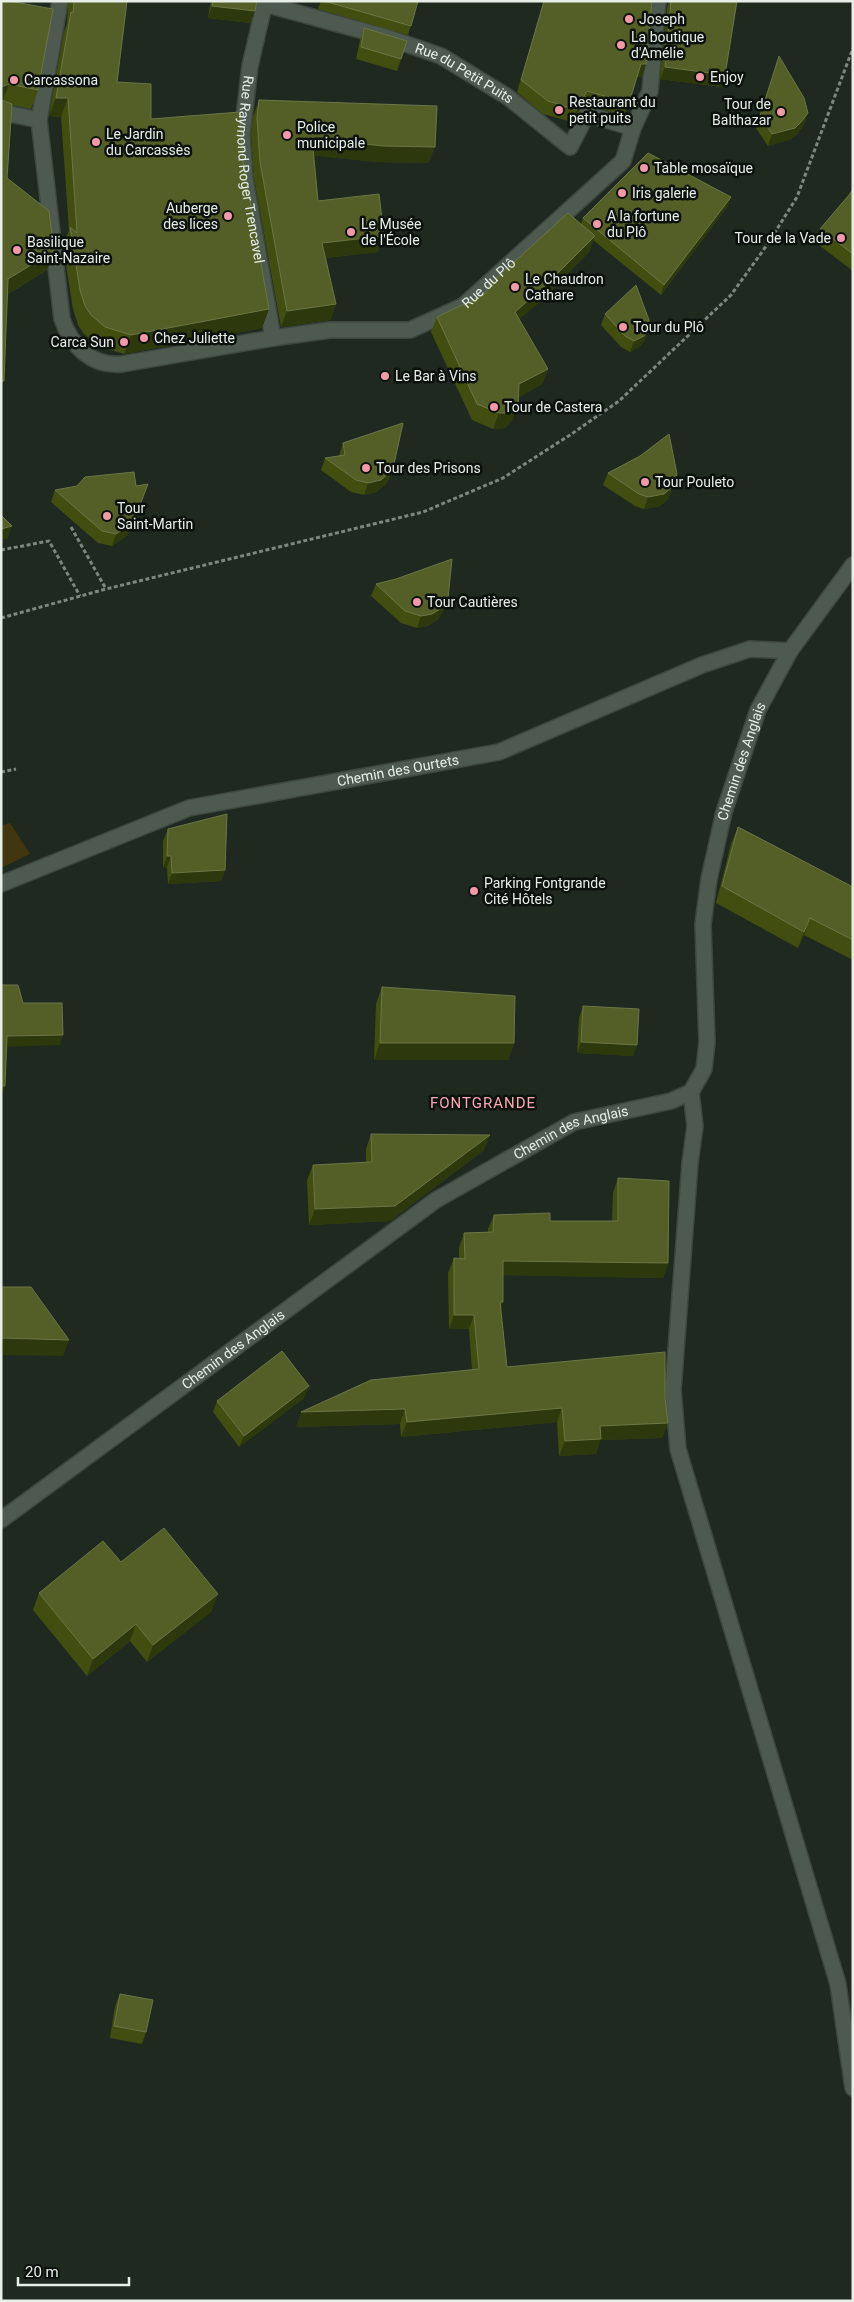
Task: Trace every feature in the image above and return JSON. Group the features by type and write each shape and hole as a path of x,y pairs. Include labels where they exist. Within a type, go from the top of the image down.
{"street":[{"name":"Rue du Plô","path":"60,1 39,120 59,305 69,336 86,355 108,364 330,330 410,330 463,306 623,161 633,128 650,91 658,1"},
{"name":"Rue du Petit Puits","path":"265,3 386,37 441,56 508,98 570,147 587,114 633,128"},
{"name":"Rue Raymond Roger Trencavel","path":"265,3 250,66 242,134 245,179 273,338"},
{"path":"1,112 39,120"},
{"name":"Chemin des Anglais","path":"1,1520 436,1200 574,1122 671,1101 690,1092 704,1069 707,1042 703,924 711,870 724,812 758,710 790,651 853,566"},
{"name":"Chemin des Ourtets","path":"1,884 189,808 499,752 702,665 750,649 790,651"},
{"path":"690,1092 695,1126 690,1163 673,1390 678,1449 838,1984 853,2088"}],"path":[{"path":"1,618 106,589 423,512 503,478 619,400 730,295 767,245 797,197 853,48"},
{"path":"71,527 106,589"},
{"path":"1,550 49,541 80,596"},
{"path":"1,772 16,769"}],"shaded area":[{"path":"10,823 30,854 1,868 1,826"}],"building":[{"path":"1,1 53,9 38,90 9,84 1,87"},
{"path":"74,1 127,1 117,82 151,84 151,119 240,112 243,162 269,309 131,335 105,327 91,315 85,306 80,290 70,227 77,233 68,98 56,98"},
{"path":"213,1 257,1 255,11 212,6"},
{"path":"324,1 418,1 411,26"},
{"path":"544,1 652,1 646,64 641,64 629,103 587,91 577,110 548,101 521,80"},
{"path":"671,1 737,1 725,75 665,67"},
{"path":"364,28 407,41 401,59 361,47"},
{"name":"Tour de Balthazar","path":"779,56 804,98 808,113 795,128 772,134 760,116"},
{"path":"1,100 12,104 7,178 49,211 54,251 8,279 4,381 1,381"},
{"path":"259,100 437,106 435,147 383,146 312,138 318,201 379,194 384,236 322,243 336,304 287,311 260,162 257,118"},
{"path":"648,153 731,197 664,285 583,218"},
{"name":"Tour de la Vade","path":"853,189 853,254 820,229"},
{"path":"568,213 595,236 547,284 515,312 548,369 519,384 518,405 510,413 499,413 477,404 437,317 485,294 490,284"},
{"path":"636,285 649,320 649,329 644,336 634,341 625,336 605,314"},
{"name":"Tour des Prisons","path":"403,423 394,464 390,472 381,480 368,483 356,480 325,458 345,455 343,443"},
{"name":"Tour Pouleto","path":"669,434 677,474 672,487 664,494 648,497 639,494 608,473 640,456"},
{"name":"Tour Saint-Martin","path":"134,472 136,486 148,484 133,523 116,534 102,531 55,490 77,486 85,477"},
{"path":"1,515 12,526 1,529"},
{"name":"Tour Cautières","path":"452,559 448,598 442,608 432,614 421,616 405,611 376,584 396,579"},
{"path":"227,814 225,870 172,873 171,856 167,856 168,829"},
{"path":"738,827 853,887 853,940 810,918 804,932 722,886"},
{"path":"1,985 18,985 23,1003 62,1003 63,1035 7,1036 5,1086 1,1086"},
{"path":"382,987 515,996 514,1043 380,1043"},
{"path":"583,1006 639,1009 637,1045 581,1042"},
{"path":"371,1134 490,1135 395,1206 315,1209 313,1165 372,1162"},
{"path":"618,1178 669,1181 668,1263 503,1261 503,1302 500,1302 507,1367 665,1352 665,1397 668,1423 600,1426 601,1439 565,1441 562,1408 407,1422 405,1409 301,1412 371,1380 479,1369 474,1315 454,1315 454,1258 465,1259 464,1233 493,1232 494,1215 550,1213 550,1221 618,1221"},
{"path":"1,1287 31,1287 69,1340 1,1338"},
{"path":"282,1351 309,1386 244,1436 217,1401"},
{"path":"164,1528 218,1594 153,1645 136,1624 93,1659 39,1593 103,1541 121,1562"},
{"path":"120,1994 153,2000 146,2032 114,2026"}],"place":[{"name":"Joseph","path":"629,19"},
{"name":"La boutique d'Amélie","path":"621,45"},
{"name":"Enjoy","path":"700,77"},
{"name":"Carcassona","path":"14,80"},
{"name":"Restaurant du petit puits","path":"559,110"},
{"name":"Tour de Balthazar","path":"781,112"},
{"name":"Police municipale","path":"287,135"},
{"name":"Le Jardin du Carcassès","path":"96,142"},
{"name":"Table mosaïque","path":"644,168"},
{"name":"Iris galerie","path":"622,193"},
{"name":"Auberge des lices","path":"228,216"},
{"name":"A la fortune du Plô","path":"597,224"},
{"name":"Le Musée de l'École","path":"351,232"},
{"name":"Tour de la Vade","path":"841,238"},
{"name":"Basilique Saint-Nazaire","path":"17,250"},
{"name":"Le Chaudron Cathare","path":"515,287"},
{"name":"Tour du Plô","path":"623,327"},
{"name":"Chez Juliette","path":"144,338"},
{"name":"Carca Sun","path":"124,342"},
{"name":"Le Bar à Vins","path":"385,376"},
{"name":"Tour de Castera","path":"494,407"},
{"name":"Tour des Prisons","path":"366,468"},
{"name":"Tour Pouleto","path":"645,482"},
{"name":"Tour Saint-Martin","path":"107,516"},
{"name":"Tour Cautières","path":"417,602"},
{"name":"Parking Fontgrande Cité Hôtels","path":"474,891"}],"district":[{"name":"FONTGRANDE","path":"483,1103"}]}
